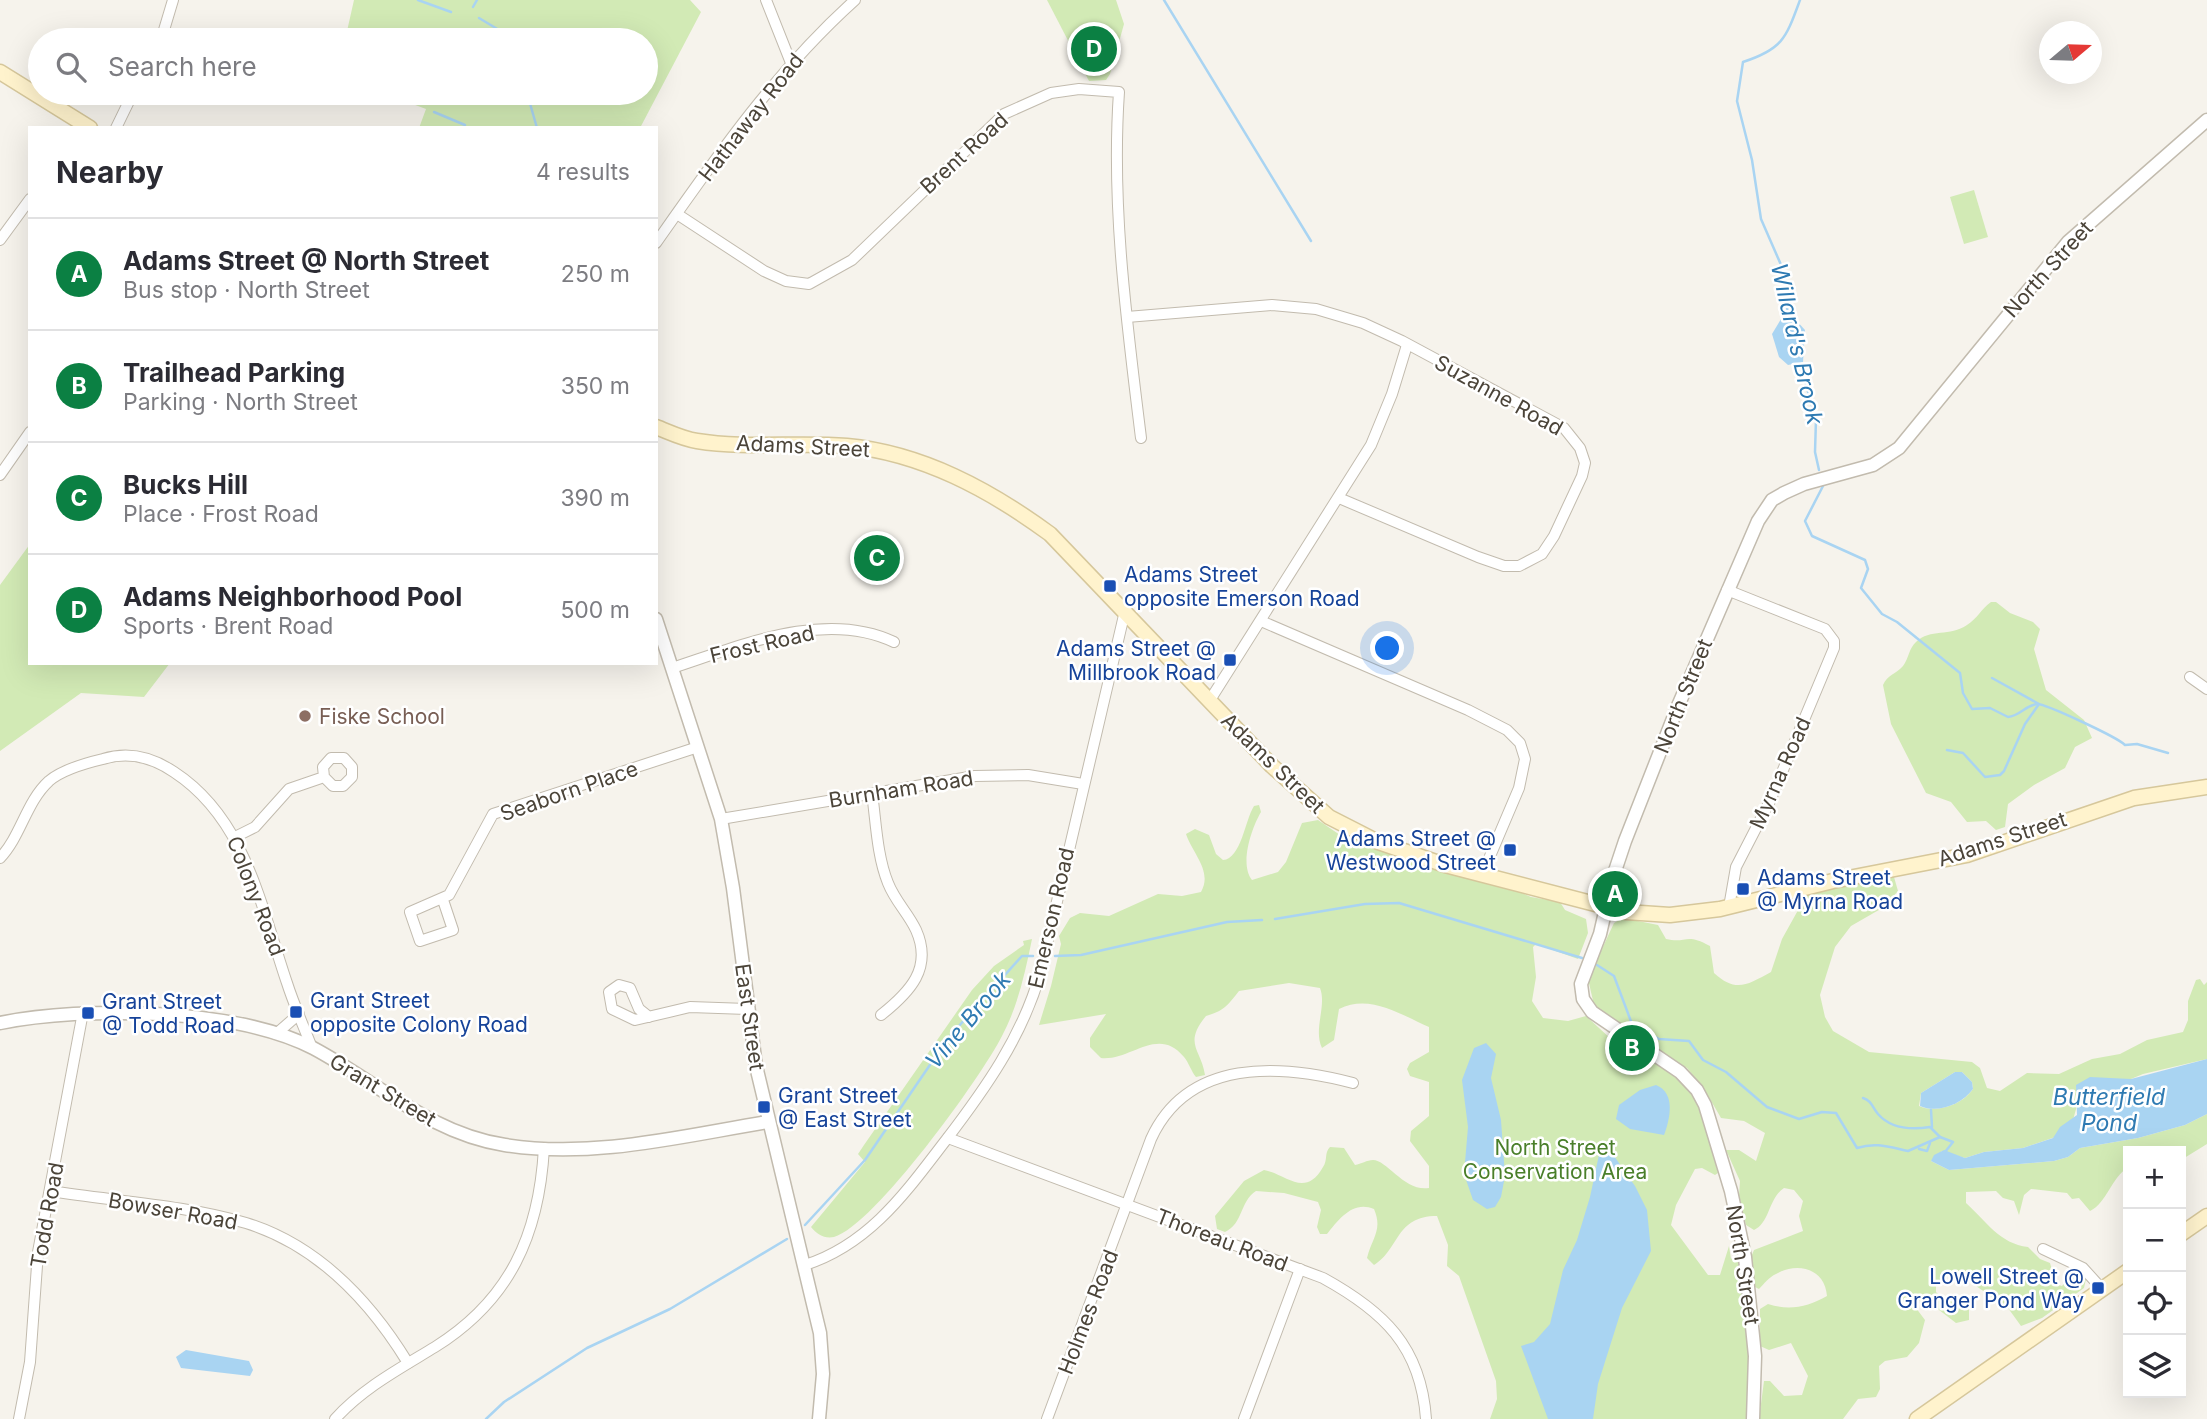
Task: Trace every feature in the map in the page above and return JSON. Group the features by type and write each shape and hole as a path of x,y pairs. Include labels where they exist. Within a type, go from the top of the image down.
{"main road":[{"path":"0,72 28,90"},
{"path":"52,105 84,126"},
{"name":"Adams Street","path":"658,428 696,441 847,446 895,453 920,460 1000,502 1050,534 1272,766 1329,817 1378,842 1482,874 1607,907 1670,915 1729,907 1833,881 1973,853 2125,800 2207,787"},
{"path":"2186,1231 2207,1216"},
{"path":"1917,1419 2127,1272"}],"street":[{"path":"165,28 173,0"},
{"path":"766,0 791,63"},
{"name":"Hathaway Road","path":"658,240 749,114 791,63 855,0"},
{"name":"Brent Road","path":"677,214 764,271 786,281 809,284 852,260 985,129 1004,114 1051,93 1079,89 1119,92 1116,169 1127,317 1140,438"},
{"path":"117,126 127,105"},
{"name":"North Street","path":"1753,1419 1756,1364 1746,1265 1737,1216 1705,1105 1685,1077 1600,1019 1582,996 1582,980 1601,934 1613,877 1629,831 1740,557 1772,500 1804,484 1873,465 1899,448 2068,242 2207,120"},
{"path":"0,240 28,202"},
{"name":"Suzanne Road","path":"1127,317 1272,305 1317,309 1363,323 1564,428 1580,447 1584,463 1577,491 1555,536 1542,554 1519,566 1504,566 1478,557 1339,498"},
{"path":"1210,701 1371,445 1408,345"},
{"path":"0,475 28,435"},
{"name":"Myrna Road","path":"1727,590 1825,629 1834,641 1826,670 1770,801 1736,867 1730,887 1729,907"},
{"name":"Emerson Road","path":"805,1265 838,1252 878,1222 903,1198 1000,1066 1036,989 1125,611"},
{"path":"1261,621 1468,710 1507,730 1520,743 1525,759 1519,788 1482,874"},
{"name":"East Street","path":"658,625 721,819 733,888 747,1009 768,1122 805,1265 821,1344 823,1374 819,1419"},
{"name":"Frost Road","path":"672,668 816,629 867,633 894,642"},
{"path":"2190,677 2207,689"},
{"name":"Seaborn Place","path":"443,900 453,891 494,814 698,747"},
{"name":"Colony Road","path":"0,858 9,848 48,782 95,761 125,755 160,763 180,776 209,802 235,837 259,895 313,1048"},
{"name":"Burnham Road","path":"721,819 986,775 1028,775 1083,784"},
{"path":"235,837 255,827 289,789 324,777"},
{"path":"872,793 887,880 893,896 915,929 923,952 919,976 907,995 881,1015"},
{"path":"443,900 453,930 420,941 410,912 443,900"},
{"path":"649,1017 690,1007 747,1009"},
{"name":"Grant Street","path":"0,1023 83,1012 229,1023 276,1034 313,1048 396,1101 454,1131 505,1145 544,1149 609,1147 768,1122"},
{"name":"Todd Road","path":"19,1419 30,1362 38,1252 83,1012"},
{"path":"276,1034 299,1014"},
{"name":"Holmes Road","path":"1047,1419 1158,1122 1175,1102 1198,1087 1228,1075 1256,1071 1310,1072 1353,1083"},
{"name":"Thoreau Road","path":"948,1138 1300,1269 1357,1297 1392,1329 1417,1372 1426,1419"},
{"path":"335,1419 351,1401 469,1323 509,1276 531,1232 544,1149"},
{"name":"Bowser Road","path":"51,1191 221,1218 247,1224 297,1247 330,1269 359,1296 388,1329 408,1363"},
{"path":"2043,1249 2083,1268 2102,1289"},
{"path":"1244,1419 1300,1269"}],"green space":[{"path":"354,0 690,0 701,12 658,94 658,28 348,28"},
{"path":"1047,0 1116,0 1124,24 1106,80 1089,81"},
{"path":"415,105 652,105 641,126 420,126 426,109"},
{"path":"1974,190 1988,237 1964,244 1950,197"},
{"path":"28,547 28,665 168,665 144,697 81,693 0,751 0,585"},
{"path":"1991,602 1996,602 2010,613 2033,622 2040,629 2034,649 2046,690 2084,720 2092,738 2075,747 2065,768 2034,785 2008,804 2005,827 1996,830 1986,821 1967,822 1951,802 1926,793 1891,724 1883,685 1903,666 1916,642 1927,635 1961,629"},
{"name":"North Street Conservation Area","path":"1259,805 1261,812 1247,855 1248,873 1252,880 1278,872 1286,862 1302,823 1318,820 1340,835 1394,855 1499,883 1531,897 1560,902 1565,910 1586,919 1588,933 1578,959 1536,944 1533,947 1536,977 1532,1001 1543,1018 1568,1021 1586,1016 1611,1039 1655,1062 1689,1088 1701,1110 1718,1173 1715,1175 1702,1168 1695,1169 1676,1205 1671,1225 1708,1275 1720,1275 1729,1246 1731,1259 1737,1254 1739,1257 1749,1364 1746,1419 1490,1419 1497,1399 1496,1381 1459,1276 1447,1266 1448,1245 1437,1216 1423,1217 1405,1227 1389,1251 1374,1265 1367,1258 1377,1223 1374,1209 1366,1207 1347,1212 1327,1234 1320,1234 1317,1227 1321,1210 1318,1202 1284,1193 1256,1191 1247,1200 1231,1228 1225,1232 1217,1229 1215,1216 1244,1181 1264,1170 1295,1182 1309,1182 1323,1167 1330,1147 1344,1148 1355,1165 1371,1160 1378,1161 1404,1181 1420,1188 1429,1188 1429,1166 1410,1141 1411,1131 1429,1116 1429,1082 1410,1076 1407,1069 1410,1063 1429,1052 1429,1027 1374,1004 1351,1005 1339,1009 1334,1040 1322,1048 1319,1033 1322,1002 1320,988 1289,983 1239,991 1225,1007 1206,1016 1199,1026 1195,1046 1205,1075 1196,1077 1184,1057 1164,1044 1154,1044 1112,1058 1101,1058 1090,1047 1090,1038 1106,1014 1039,1025 1061,944 1059,936 1070,918 1080,913 1109,916 1158,894 1182,896 1201,892 1205,877 1203,869 1186,834 1195,829 1209,835 1216,854 1223,860 1229,858 1238,846 1254,806"},
{"path":"1894,877 1898,891 1884,907 1851,926 1835,947 1820,995 1825,1017 1833,1031 1869,1052 1972,1062 1980,1068 1987,1088 2000,1091 2027,1073 2059,1074 2092,1059 2120,1054 2147,1040 2183,1032 2188,1020 2188,1001 2196,980 2200,979 2204,985 2207,982 2207,1059 2143,1074 2131,1079 2124,1087 2110,1084 2092,1089 2088,1097 2078,1102 2073,1120 2097,1094 2113,1088 2115,1091 2107,1092 2106,1096 2118,1100 2134,1118 2093,1126 2085,1122 2064,1134 2023,1148 1984,1152 1965,1158 1942,1151 1931,1161 1949,1170 2054,1161 2068,1157 2080,1148 2138,1138 2185,1125 2207,1114 2207,1144 2186,1157 2186,1146 2123,1146 2123,1171 2101,1202 2090,1211 2079,1198 2072,1199 2067,1193 2031,1189 2024,1195 2019,1215 2014,1201 2003,1198 1996,1191 1966,1192 1966,1203 2001,1237 2028,1247 2040,1259 2050,1263 2056,1284 2062,1286 2071,1274 2080,1273 2086,1279 2084,1288 2042,1318 2021,1326 2008,1308 1960,1275 1948,1274 1936,1286 1936,1292 1969,1309 1969,1320 1956,1323 1930,1303 1918,1300 1916,1308 1925,1320 1919,1343 1907,1357 1885,1361 1879,1366 1880,1389 1876,1397 1858,1399 1843,1419 1759,1419 1764,1381 1770,1381 1784,1396 1802,1395 1808,1376 1791,1343 1769,1350 1760,1346 1760,1309 1768,1304 1798,1307 1827,1296 1821,1279 1809,1270 1801,1268 1776,1274 1759,1289 1753,1286 1751,1257 1754,1250 1803,1231 1799,1216 1803,1201 1794,1190 1784,1188 1775,1198 1759,1227 1754,1230 1746,1225 1739,1196 1740,1181 1726,1150 1739,1150 1756,1161 1765,1133 1744,1121 1721,1118 1703,1087 1687,1068 1614,1022 1594,1005 1588,979 1614,923 1623,918 1658,925 1666,939 1691,939 1710,946 1714,973 1735,985 1748,983 1771,972 1782,939 1807,894","holes":["1955,1072 1962,1072 1972,1082 1973,1089 1956,1103 1934,1109 1919,1106 1921,1093"]},
{"path":"1032,939 1008,1025 991,1056 951,1114 899,1179 852,1227 834,1237 818,1234 811,1227 865,1162 858,1154 972,990 994,966 1024,945 1023,941"}],"water":[{"path":"1781,319 1795,319 1805,330 1803,362 1788,365 1779,357 1772,334"},
{"path":"1486,1043 1496,1054 1491,1078 1501,1120 1505,1176 1501,1197 1495,1207 1487,1209 1473,1200 1464,1174 1468,1127 1462,1080 1474,1048"},
{"name":"Butterfield Pond","path":"2207,1059 2207,1114 2185,1125 2138,1138 2080,1148 2068,1157 2054,1161 1949,1170 1931,1161 1934,1155 1944,1150 1965,1158 1984,1152 2023,1148 2053,1138 2060,1127 2077,1115 2076,1085 2090,1077 2131,1079"},
{"path":"1955,1072 1962,1072 1972,1082 1973,1089 1963,1099 1942,1108 1920,1106 1921,1093"},
{"path":"1656,1085 1667,1094 1669,1100 1668,1122 1664,1135 1630,1129 1616,1119 1619,1105 1640,1090"},
{"path":"1600,1150 1612,1153 1635,1186 1647,1210 1651,1251 1622,1308 1598,1384 1593,1419 1548,1419 1521,1346 1534,1342 1550,1324 1563,1270 1577,1240 1590,1197"},
{"path":"186,1350 249,1361 253,1370 250,1376 181,1368 176,1357"}],"waterway":[{"path":"418,0 451,12"},
{"path":"473,7 477,0"},
{"path":"1164,0 1311,241"},
{"name":"Willard's Brook","path":"1788,321 1785,274 1761,219 1752,160 1737,101 1743,62 1775,47 1791,24 1800,0"},
{"path":"479,18 496,28"},
{"path":"530,105 536,126"},
{"path":"434,112 465,125"},
{"name":"Willard's Brook","path":"1799,361 1816,419 1815,452 1819,470"},
{"name":"Willard's Brook","path":"1823,486 1805,521 1812,536 1865,560 1868,569 1861,588 1882,614 1897,622 1960,673 1963,693 1972,709 1990,708 2008,717 2037,704 2109,735 2125,745 2137,744 2168,753"},
{"path":"1947,750 1963,753 1985,777 2000,775 2004,771 2025,724 2039,704 1992,678"},
{"name":"Vine Brook","path":"1275,919 1365,904 1399,903 1582,958"},
{"name":"Vine Brook","path":"1055,956 1081,955 1227,922 1262,920"},
{"name":"Vine Brook","path":"805,1225 865,1160 949,1037 1022,956 1033,956"},
{"name":"Vine Brook","path":"1597,965 1614,976 1632,1024 1659,1039 1689,1041 1703,1060 1726,1072 1767,1107 1799,1119 1822,1112 1836,1113 1857,1148 1876,1145 1908,1151 1940,1137 1953,1142 1945,1152"},
{"path":"1863,1098 1889,1123 1909,1128 1930,1127 1940,1137"},
{"path":"1931,1110 1932,1127"},
{"path":"1919,1149 1927,1151 1930,1143"},
{"name":"Vine Brook","path":"486,1419 504,1402 587,1348 670,1309 787,1239"}],"place":[{"name":"Adams Neighborhood Pool","path":"1094,49"},
{"name":"Bucks Hill","path":"877,558"},
{"name":"Adams Street opposite Emerson Road","path":"1110,586"},
{"name":"Adams Street @ Millbrook Road","path":"1230,660"},
{"name":"Fiske School","path":"305,716"},
{"name":"Adams Street @ Westwood Street","path":"1510,850"},
{"name":"Adams Street @ Myrna Road","path":"1743,889"},
{"name":"Adams Street @ North Street","path":"1615,894"},
{"name":"Grant Street opposite Colony Road","path":"296,1012"},
{"name":"Grant Street @ Todd Road","path":"88,1013"},
{"name":"Trailhead Parking","path":"1632,1048"},
{"name":"Grant Street @ East Street","path":"764,1107"},
{"name":"Lowell Street @ Granger Pond Way","path":"2098,1288"}]}
